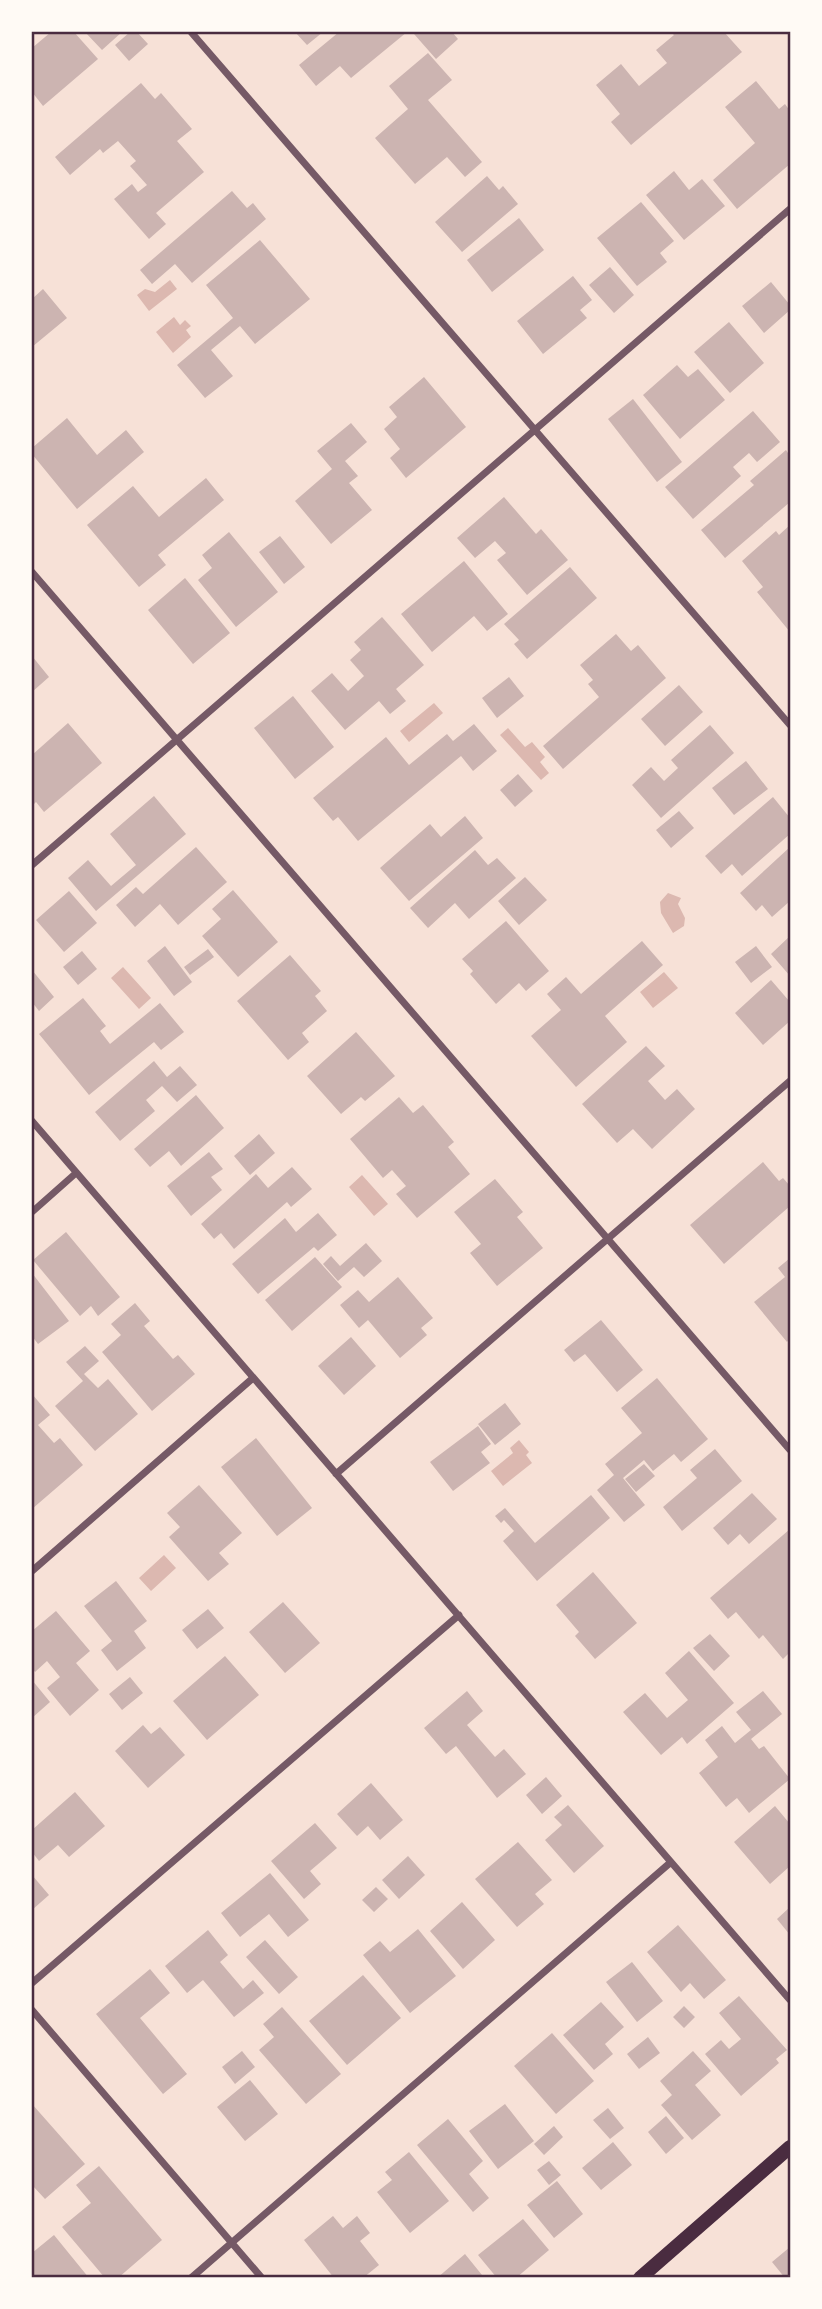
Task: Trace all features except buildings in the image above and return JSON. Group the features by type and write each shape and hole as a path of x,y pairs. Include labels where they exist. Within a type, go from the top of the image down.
{"main road":[{"path":"640,2277 790,2147"}],"street":[{"path":"191,32 790,725"},
{"path":"32,865 790,209"},
{"path":"32,572 790,1450"},
{"path":"336,1474 790,1081"},
{"path":"32,1121 790,2000"},
{"path":"32,1212 76,1173"},
{"path":"32,1571 253,1378"},
{"path":"32,1983 458,1615"},
{"path":"191,2277 671,1862"},
{"path":"32,2010 262,2277"}],"shaded area":[{"path":"170,280 177,289 149,311 137,295 145,289 155,292"},
{"path":"174,317 180,325 185,320 191,326 186,330 191,337 173,353 156,332"},
{"path":"434,703 443,713 409,742 400,731"},
{"path":"508,728 525,747 532,742 545,757 540,762 549,773 541,780 500,735"},
{"path":"668,893 681,898 678,904 685,918 684,926 673,933 661,913 660,902"},
{"path":"123,967 151,998 139,1009 111,978"},
{"path":"664,972 678,988 653,1008 640,992"},
{"path":"362,1175 388,1204 374,1216 349,1187"},
{"path":"519,1440 529,1452 526,1455 532,1463 503,1486 491,1471 513,1453 510,1448"},
{"path":"164,1555 176,1568 151,1591 139,1578"}]}
